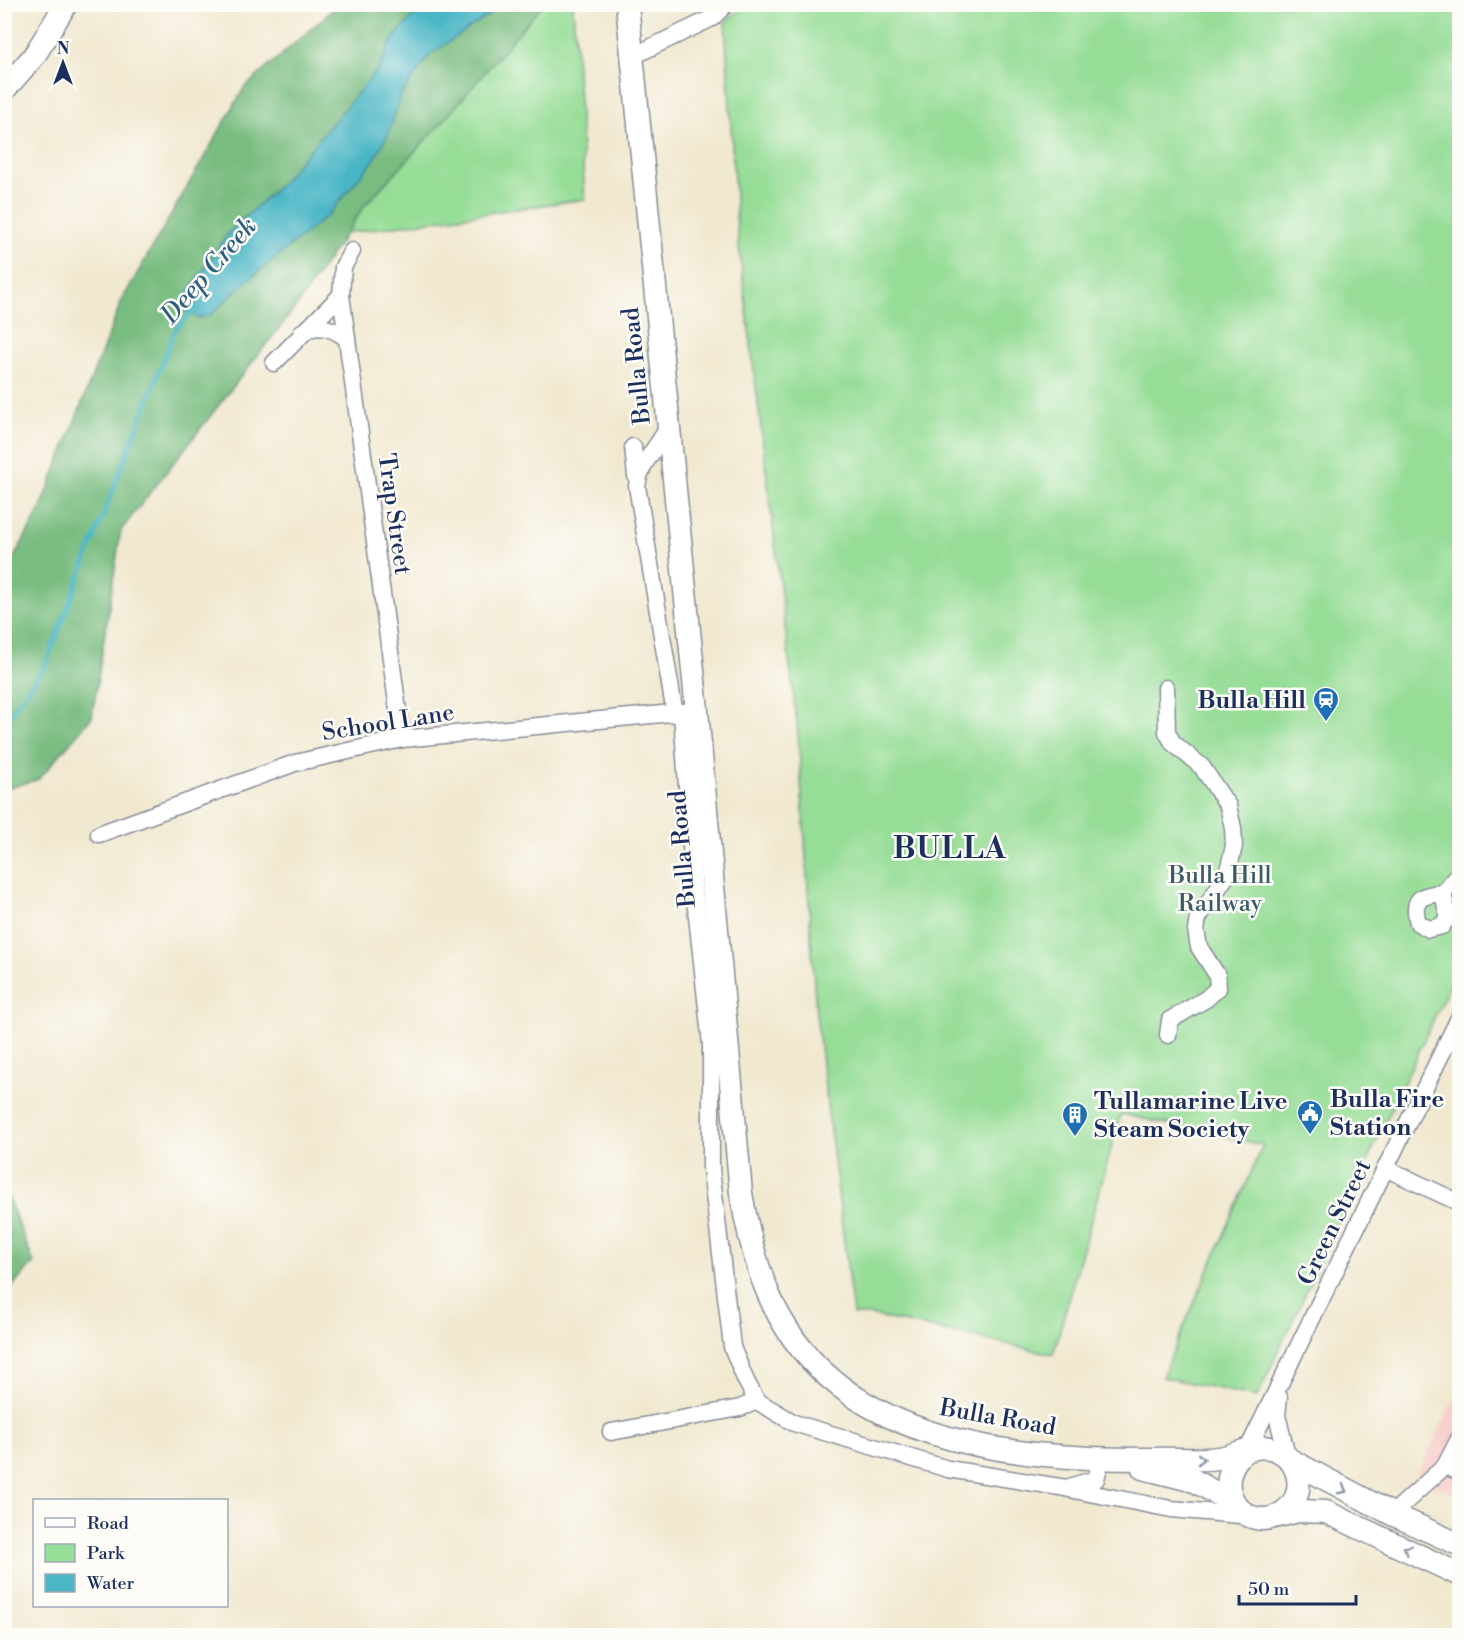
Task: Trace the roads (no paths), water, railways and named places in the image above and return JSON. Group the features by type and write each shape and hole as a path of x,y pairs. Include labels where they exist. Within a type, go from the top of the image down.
{"main road":[{"path":"4,90 34,56 66,4"},
{"name":"Bulla Road","path":"627,4 669,423 685,712 741,1193 750,1247 768,1294 787,1329 813,1361 842,1389 878,1412 921,1431 969,1444 1101,1459 1203,1459 1245,1452"},
{"path":"1460,1545 1392,1514 1270,1448 1245,1452 1229,1471 1229,1492 1233,1503 1252,1516 1275,1516 1298,1511 1326,1512 1460,1575"},
{"name":"Bulla Road","path":"1101,1459 1195,1481 1233,1503"},
{"path":"1275,1516 1285,1511 1298,1492 1299,1481 1289,1459"}],"street":[{"path":"633,56 712,18 726,4"},
{"name":"Trap Street","path":"352,251 343,267 341,295 402,739"},
{"path":"274,363 302,332 341,295"},
{"path":"302,332 325,327 336,330 347,339"},
{"path":"637,486 643,462 660,440 669,423"},
{"path":"633,447 637,486 685,712"},
{"path":"1166,688 1167,732 1173,743 1202,767 1228,806 1234,846 1227,875 1198,918 1196,930 1199,947 1217,975 1218,988 1206,999 1170,1020 1168,1035"},
{"name":"School Lane","path":"99,834 295,763 402,739 685,712"},
{"name":"Bulla Road","path":"685,712 694,888 711,1045 711,1169 732,1347 757,1401"},
{"path":"1443,893 1460,872"},
{"name":"Green Street","path":"1245,1452 1281,1384 1460,1016"},
{"path":"1387,1169 1460,1203"},
{"name":"Green Street","path":"1281,1384 1277,1415 1289,1459"},
{"path":"611,1432 740,1408 757,1401 794,1423 948,1469 1066,1488 1171,1509 1252,1516"},
{"path":"1392,1514 1452,1469 1460,1437"},
{"path":"1066,1488 1096,1479 1101,1459"}],"water":[{"path":"425,4 503,5 430,55 401,94 389,132 374,160 328,215 236,290 211,315 198,318 182,310 183,300 230,231 279,186 378,69 394,37"}],"waterway":[{"name":"Deep Creek","path":"4,722 45,666 175,330 193,311"}],"place":[{"name":"Bulla Hill","path":"1326,723"},
{"name":"Bulla Fire Station","path":"1310,1136"},
{"name":"Tullamarine Live Steam Society","path":"1075,1138"}],"district":[{"name":"BULLA","path":"950,848"}],"park label":[{"name":"Bulla Hill Railway","path":"1220,889"}]}
